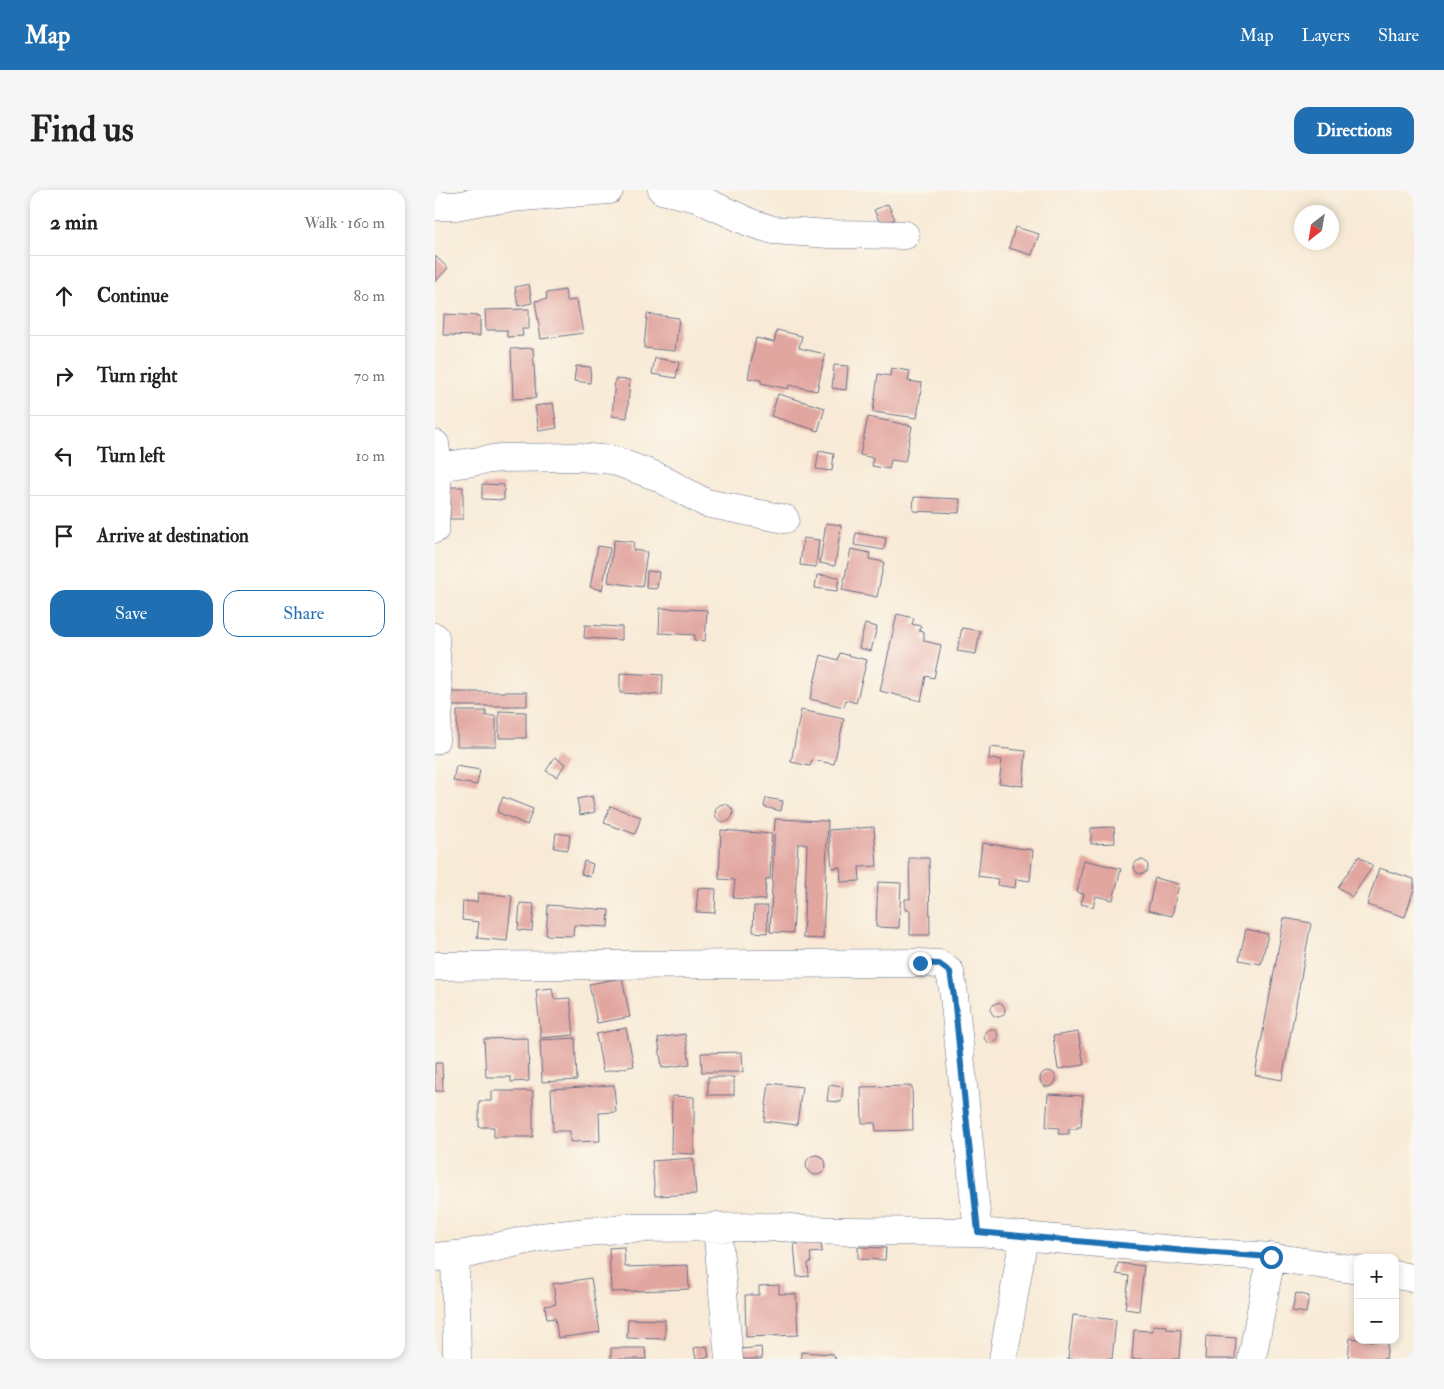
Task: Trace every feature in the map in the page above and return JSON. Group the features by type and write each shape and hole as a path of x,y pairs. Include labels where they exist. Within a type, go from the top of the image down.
{"street":[{"path":"435,206 457,206 487,200 609,190"},
{"path":"662,190 697,198 751,223 773,230 829,234 905,235"},
{"path":"435,529 437,456 499,458 578,457 612,460 657,476 706,503 785,519"},
{"path":"435,637 439,707 435,740"},
{"path":"435,966 939,964 950,972 954,996 978,1232"},
{"path":"717,1226 729,1359"},
{"path":"457,1359 445,1256 466,1254 540,1238 626,1228 717,1226 785,1227 805,1230 845,1231 978,1232 1271,1257 1354,1269"},
{"path":"1003,1359 1024,1236"},
{"path":"1251,1359 1271,1257"},
{"path":"1399,1276 1414,1278"}],"building":[{"path":"888,204 895,219 881,225 874,210"},
{"path":"1015,227 1039,234 1032,255 1009,248"},
{"path":"435,256 448,268 435,282"},
{"path":"529,284 532,303 518,306 515,287"},
{"path":"565,290 567,301 577,300 583,333 541,339 535,301 547,299 546,293"},
{"path":"529,309 529,329 522,329 523,336 507,337 507,330 486,330 485,310"},
{"path":"444,314 480,316 480,336 443,335"},
{"path":"647,314 679,318 675,351 644,348"},
{"path":"777,330 802,336 799,348 825,354 817,391 789,385 788,389 761,383 761,380 748,378 756,338 774,342"},
{"path":"533,348 536,398 513,399 511,349"},
{"path":"655,358 679,362 676,378 652,374"},
{"path":"834,365 848,366 846,390 832,388"},
{"path":"576,366 591,367 590,383 574,381"},
{"path":"891,368 910,371 908,381 922,383 917,418 873,412 878,374 890,376"},
{"path":"615,379 630,380 627,418 612,416"},
{"path":"778,394 825,408 818,431 771,416"},
{"path":"553,403 557,428 539,431 535,406"},
{"path":"868,417 912,426 905,462 891,460 889,469 872,466 873,458 860,455"},
{"path":"819,451 834,454 832,471 816,469"},
{"path":"482,484 504,485 504,500 482,499"},
{"path":"449,487 463,487 463,519 450,519"},
{"path":"914,497 960,499 959,513 913,511"},
{"path":"826,523 841,525 835,566 820,563"},
{"path":"856,533 886,538 884,550 854,545"},
{"path":"803,538 819,540 816,567 800,565"},
{"path":"614,540 634,542 633,550 647,552 642,587 608,582"},
{"path":"598,546 610,548 602,590 590,587"},
{"path":"851,549 870,553 869,559 884,562 877,597 842,590"},
{"path":"647,571 659,572 657,589 646,588"},
{"path":"817,575 839,577 837,591 815,588"},
{"path":"660,608 707,610 705,641 694,640 695,635 659,633"},
{"path":"897,614 914,618 912,624 921,626 919,631 924,632 924,641 941,645 934,678 926,676 921,701 880,691"},
{"path":"865,624 877,627 871,651 859,648"},
{"path":"585,625 622,627 622,640 584,638"},
{"path":"962,628 980,631 976,654 957,651"},
{"path":"840,653 867,660 856,703 846,700 844,707 810,699 821,655 838,660"},
{"path":"620,673 663,675 662,695 620,693"},
{"path":"452,692 527,692 527,706 452,706"},
{"path":"801,710 844,719 834,764 812,760 810,766 791,762"},
{"path":"457,711 486,711 486,716 496,716 496,746 457,746"},
{"path":"499,711 526,712 526,738 499,738"},
{"path":"990,747 1026,751 1023,786 999,783 1002,760 989,759"},
{"path":"555,757 565,764 557,777 546,771"},
{"path":"456,766 480,770 477,785 453,781"},
{"path":"592,796 595,812 580,815 577,799"},
{"path":"503,797 533,809 527,825 497,812"},
{"path":"766,798 783,801 781,811 764,807"},
{"path":"724,804 730,807 733,813 730,819 724,822 718,819 715,813 718,807"},
{"path":"610,806 641,817 635,834 604,823"},
{"path":"775,819 828,821 823,939 803,938 807,844 798,844 793,933 770,932"},
{"path":"874,827 877,866 859,867 860,881 841,882 840,867 832,868 829,830"},
{"path":"1114,827 1115,843 1091,844 1091,828"},
{"path":"721,830 772,834 770,879 766,879 765,900 733,898 735,880 719,879"},
{"path":"556,833 570,835 568,850 554,848"},
{"path":"982,843 1033,850 1030,881 1016,879 1015,888 997,885 998,879 978,876"},
{"path":"1359,856 1373,866 1352,897 1338,887"},
{"path":"909,858 929,858 930,935 910,935 910,910 905,910 905,899 910,899"},
{"path":"1084,860 1121,869 1113,900 1096,896 1093,907 1081,904 1084,894 1077,892"},
{"path":"1141,860 1146,862 1148,867 1146,872 1141,874 1136,872 1134,867 1136,862"},
{"path":"584,861 593,864 590,877 581,874"},
{"path":"1379,868 1414,879 1414,889 1405,917 1367,905"},
{"path":"1155,878 1179,884 1172,916 1148,910"},
{"path":"878,882 901,883 899,928 876,927"},
{"path":"698,888 716,889 715,913 696,912"},
{"path":"478,893 512,896 507,941 477,938 479,922 462,920 463,901 477,902"},
{"path":"520,903 534,904 532,931 518,930"},
{"path":"548,905 609,910 608,927 574,925 573,936 546,935"},
{"path":"754,906 768,906 767,933 753,932"},
{"path":"1284,918 1311,923 1282,1080 1255,1075"},
{"path":"1246,929 1268,934 1261,964 1239,960"},
{"path":"622,978 630,1017 597,1023 589,984"},
{"path":"552,988 554,999 570,998 574,1035 541,1038 536,990"},
{"path":"995,1003 1001,1003 1005,1010 1001,1017 995,1017 991,1013 991,1007"},
{"path":"626,1028 634,1066 603,1072 596,1034"},
{"path":"988,1029 994,1029 998,1036 994,1043 988,1043 984,1039 984,1033"},
{"path":"1078,1032 1084,1065 1058,1069 1053,1036"},
{"path":"685,1034 690,1064 662,1068 658,1038"},
{"path":"528,1038 529,1081 511,1082 511,1077 486,1077 484,1039"},
{"path":"575,1038 577,1080 542,1082 540,1040"},
{"path":"742,1052 743,1072 702,1072 701,1053"},
{"path":"435,1063 442,1063 443,1091 435,1091"},
{"path":"1045,1071 1051,1071 1056,1076 1054,1085 1045,1087 1040,1082 1040,1076"},
{"path":"708,1077 734,1077 734,1095 708,1095"},
{"path":"769,1083 802,1087 797,1125 764,1121"},
{"path":"614,1085 616,1112 599,1113 600,1141 570,1142 570,1131 553,1131 551,1089"},
{"path":"829,1085 843,1087 841,1102 827,1101"},
{"path":"912,1086 913,1130 876,1131 875,1123 862,1123 861,1087"},
{"path":"492,1091 533,1091 533,1137 494,1137 494,1127 479,1127 479,1101 492,1101"},
{"path":"1048,1094 1083,1096 1081,1127 1069,1129 1069,1134 1058,1134 1059,1128 1046,1127"},
{"path":"672,1096 694,1097 694,1154 671,1153"},
{"path":"816,1155 823,1158 826,1165 823,1172 816,1175 809,1172 806,1165 809,1158"},
{"path":"693,1158 696,1194 655,1196 652,1161"},
{"path":"821,1242 822,1252 810,1253 811,1262 808,1263 809,1276 797,1277 794,1244"},
{"path":"624,1247 625,1267 688,1265 689,1289 611,1292 609,1248"},
{"path":"858,1247 886,1248 885,1260 858,1259"},
{"path":"1118,1263 1144,1266 1139,1311 1125,1309 1129,1276 1116,1274"},
{"path":"591,1278 600,1332 558,1338 555,1318 547,1319 545,1306 556,1304 553,1284"},
{"path":"779,1285 779,1294 796,1294 798,1335 746,1337 745,1295 759,1295 759,1286"},
{"path":"1296,1293 1309,1296 1306,1313 1292,1311"},
{"path":"1073,1315 1116,1320 1112,1359 1068,1359"},
{"path":"628,1319 665,1320 665,1339 627,1338"},
{"path":"1153,1325 1181,1330 1179,1359 1132,1359 1134,1330 1153,1331"},
{"path":"1206,1336 1236,1338 1235,1359 1205,1359"},
{"path":"1350,1338 1354,1339 1354,1344 1388,1344 1386,1359 1348,1359"},
{"path":"707,1346 709,1357 696,1359 694,1348"},
{"path":"761,1347 762,1359 743,1359 742,1349"},
{"path":"611,1348 645,1348 646,1359 611,1359"},
{"path":"801,1352 833,1354 836,1359 801,1359"}],"route":[{"path":"920,963 939,964 950,972 978,1232 1271,1257"}]}
